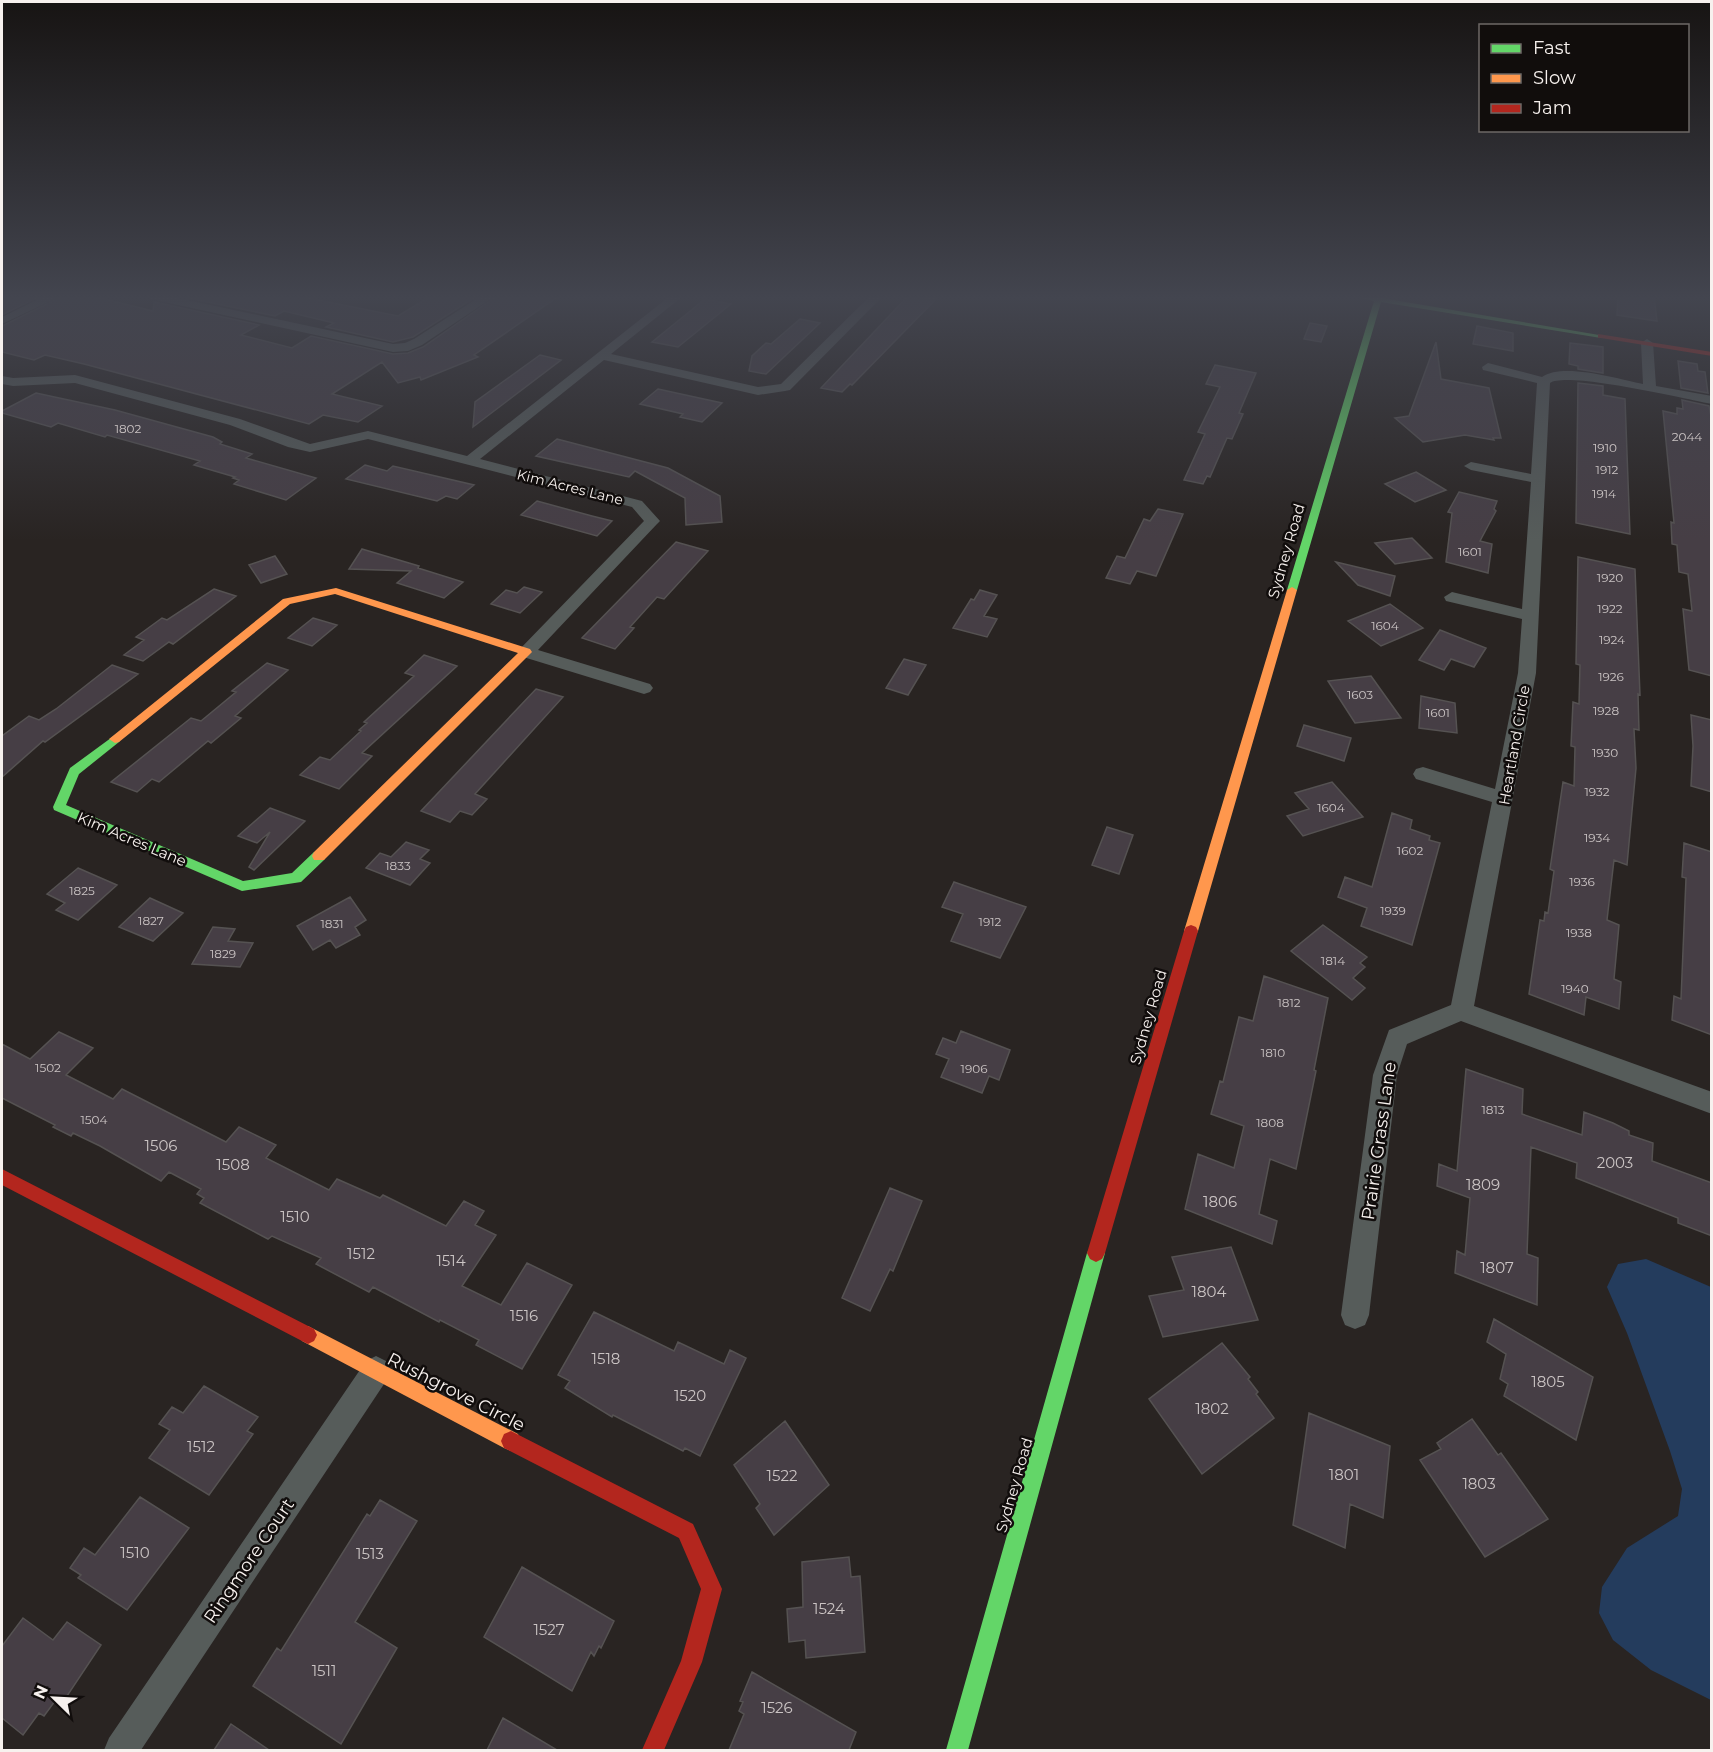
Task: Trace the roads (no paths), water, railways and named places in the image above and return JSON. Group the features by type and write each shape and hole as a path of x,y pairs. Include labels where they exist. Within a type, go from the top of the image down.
{"street":[{"path":"469,461 574,378"},
{"path":"699,378 758,391 785,387 794,378"},
{"name":"Sydney Road","path":"957,1750 1102,1233 1355,378"},
{"path":"1531,378 1544,381 1549,378"},
{"path":"1589,378 1712,400"},
{"path":"1643,378 1644,388"},
{"name":"Kim Acres Lane","path":"2,380 14,382 75,379 235,422 292,444 310,448 358,436 375,437 637,504 652,520 526,652 296,878 242,886 59,807 74,771 287,601 336,591 526,652 644,688"},
{"name":"Heartland Circle","path":"1461,1011 1527,673 1544,381"},
{"path":"1471,466 1540,480"},
{"path":"1452,597 1532,616"},
{"path":"1423,774 1504,799"},
{"path":"1461,1011 1712,1103"},
{"name":"Prairie Grass Lane","path":"1355,1315 1385,1075 1397,1037 1461,1011"},
{"name":"Rushgrove Circle","path":"2,1177 686,1531 712,1589 691,1662 653,1750"},
{"name":"Ringmore Court","path":"122,1750 376,1371"}],"water":[{"path":"1646,1259 1711,1287 1711,1700 1651,1670 1613,1640 1599,1613 1602,1587 1627,1548 1678,1516 1682,1489 1627,1333 1607,1287 1618,1264"}]}
